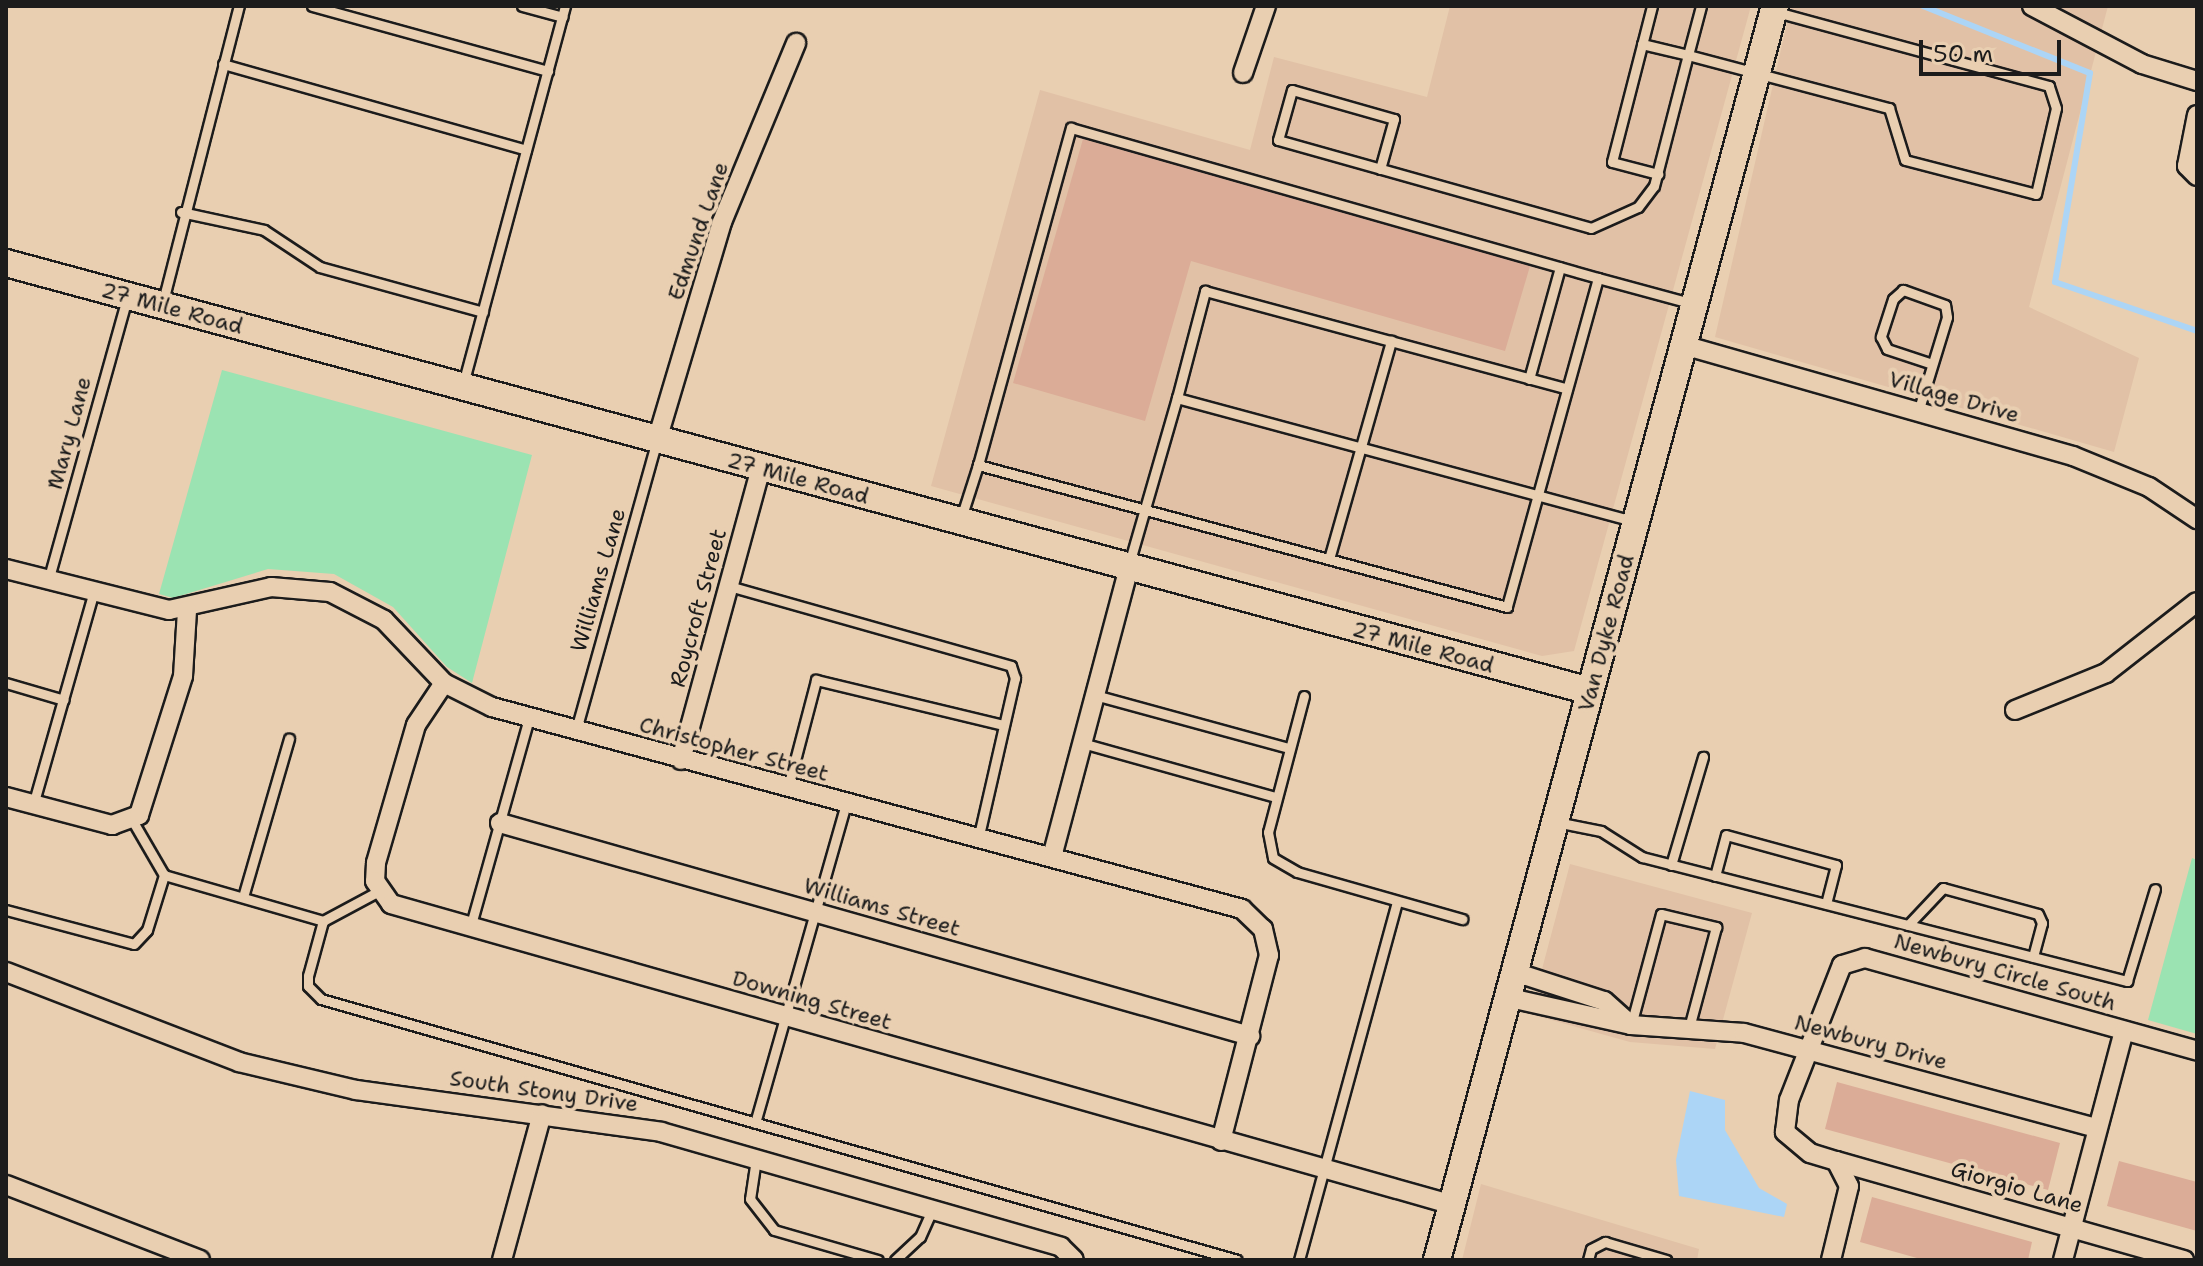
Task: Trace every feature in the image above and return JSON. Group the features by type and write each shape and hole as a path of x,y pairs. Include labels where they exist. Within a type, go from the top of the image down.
{"street":[{"path":"1243,73 1266,6"},
{"path":"2032,6 2142,64 2197,81"},
{"name":"Van Dyke Road","path":"1437,1260 1553,821 1687,346 1774,8"},
{"name":"Edmund Lane","path":"657,440 722,222 796,43"},
{"path":"2197,115 2187,166 2197,176"},
{"name":"27 Mile Road","path":"6,263 1590,691"},
{"name":"Village Drive","path":"1687,346 2073,456 2149,487 2197,519"},
{"name":"Roycroft Street","path":"681,760 761,468"},
{"path":"1053,853 1129,567"},
{"name":"Christopher Street","path":"6,569 150,609 187,610 271,587 330,592 384,620 444,683 475,701 787,790 1053,853 1226,902 1254,918 1269,955 1221,1141"},
{"path":"2015,710 2106,673 2197,602"},
{"path":"6,797 101,824 132,820 149,796 183,676 187,610"},
{"path":"379,891 376,863 410,742 444,683"},
{"name":"Williams Street","path":"500,823 1250,1036"},
{"name":"Downing Street","path":"379,891 400,908 1453,1205"},
{"name":"Newbury Circle South","path":"1807,1050 1842,965 1865,958 2197,1051"},
{"name":"South Stony Drive","path":"6,972 239,1062 356,1090 661,1132 1061,1247 1074,1260"},
{"path":"1512,985 1604,1001 1631,1025"},
{"name":"Newbury Drive","path":"1512,985 1631,1025 1744,1033 2095,1128"},
{"path":"2063,1260 2095,1128 2124,1031"},
{"name":"Giorgio Lane","path":"1807,1050 1785,1132 1810,1153 2184,1260"},
{"path":"502,1260 542,1114"},
{"path":"1831,1260 1849,1186 1836,1161"},
{"path":"6,1185 200,1260"}],"lane":[{"path":"162,305 181,212 239,6"},
{"path":"312,6 548,71"},
{"path":"522,6 563,17"},
{"path":"462,387 565,6"},
{"path":"1652,6 1612,162 1658,174"},
{"path":"1380,169 1394,119 1292,90 1278,140 1380,169 1591,228 1638,207 1658,174 1701,6"},
{"path":"1642,44 1889,108 1905,160 2036,194 2056,108 2049,86 1774,8"},
{"path":"223,64 526,150"},
{"path":"960,522 1071,128 1697,305"},
{"path":"181,212 264,230 320,267 483,312"},
{"path":"1529,379 1560,267"},
{"path":"978,465 1507,607 1598,278"},
{"path":"1918,412 1932,364 1945,305 1903,290 1893,299 1881,337 1887,349 1932,364"},
{"path":"1129,567 1205,291 1567,389"},
{"name":"Mary Lane","path":"48,581 128,296"},
{"path":"1329,559 1391,341"},
{"path":"1177,398 1636,522"},
{"name":"Williams Lane","path":"575,731 657,440"},
{"path":"729,586 1011,666 1015,678 979,835"},
{"path":"33,805 93,594"},
{"path":"787,790 816,680 1004,725"},
{"path":"6,683 64,700"},
{"path":"1095,695 1289,748"},
{"path":"1304,696 1268,832 1273,858 1297,872 1462,919"},
{"path":"470,928 529,718"},
{"path":"243,897 289,739"},
{"path":"1082,743 1276,797"},
{"path":"1671,865 1703,757"},
{"path":"755,1123 846,804"},
{"path":"132,820 164,875 323,921 379,891"},
{"path":"1553,821 1601,831 1642,857 2127,981 2155,889"},
{"path":"1715,876 1726,835 1836,865 1826,904"},
{"path":"6,910 134,944 147,930 164,875"},
{"path":"1908,925 1943,888 2038,914 2042,923 2033,957"},
{"path":"1299,1260 1397,902"},
{"path":"1631,1025 1661,914 1716,927 1689,1028"},
{"path":"323,921 308,976 321,999 1237,1260"},
{"path":"756,1159 750,1199 774,1230 878,1260"},
{"path":"895,1260 920,1237 932,1210"},
{"path":"1588,1260 1591,1249 1605,1242 1666,1260"}],"shaded area":[{"path":"1450,6 1751,6 1574,651 1542,656 931,486 1040,90 1250,150 1274,57 1427,97"},
{"path":"1791,6 2108,6 2029,307 2139,358 2114,452 1715,337"},
{"path":"1570,864 1752,913 1715,1049 1630,1042 1530,1014"},
{"path":"1481,1184 1699,1249 1697,1260 1462,1260"}],"green space":[{"path":"222,370 532,455 472,683 447,667 393,607 334,574 268,569 173,598 159,594"},
{"path":"2192,858 2197,860 2197,1034 2148,1020"}],"water":[{"path":"1690,1091 1725,1100 1725,1130 1759,1188 1787,1204 1784,1217 1679,1196 1676,1160"}],"building":[{"path":"1083,139 1530,266 1505,351 1191,261 1145,421 1013,383"},
{"path":"1837,1082 2060,1143 2048,1190 1825,1129"},
{"path":"2119,1161 2197,1182 2197,1231 2107,1206"},
{"path":"1872,1197 2032,1242 2028,1260 1924,1260 1860,1242"}],"waterway":[{"path":"1923,6 2090,73 2055,282 2197,331"}]}
